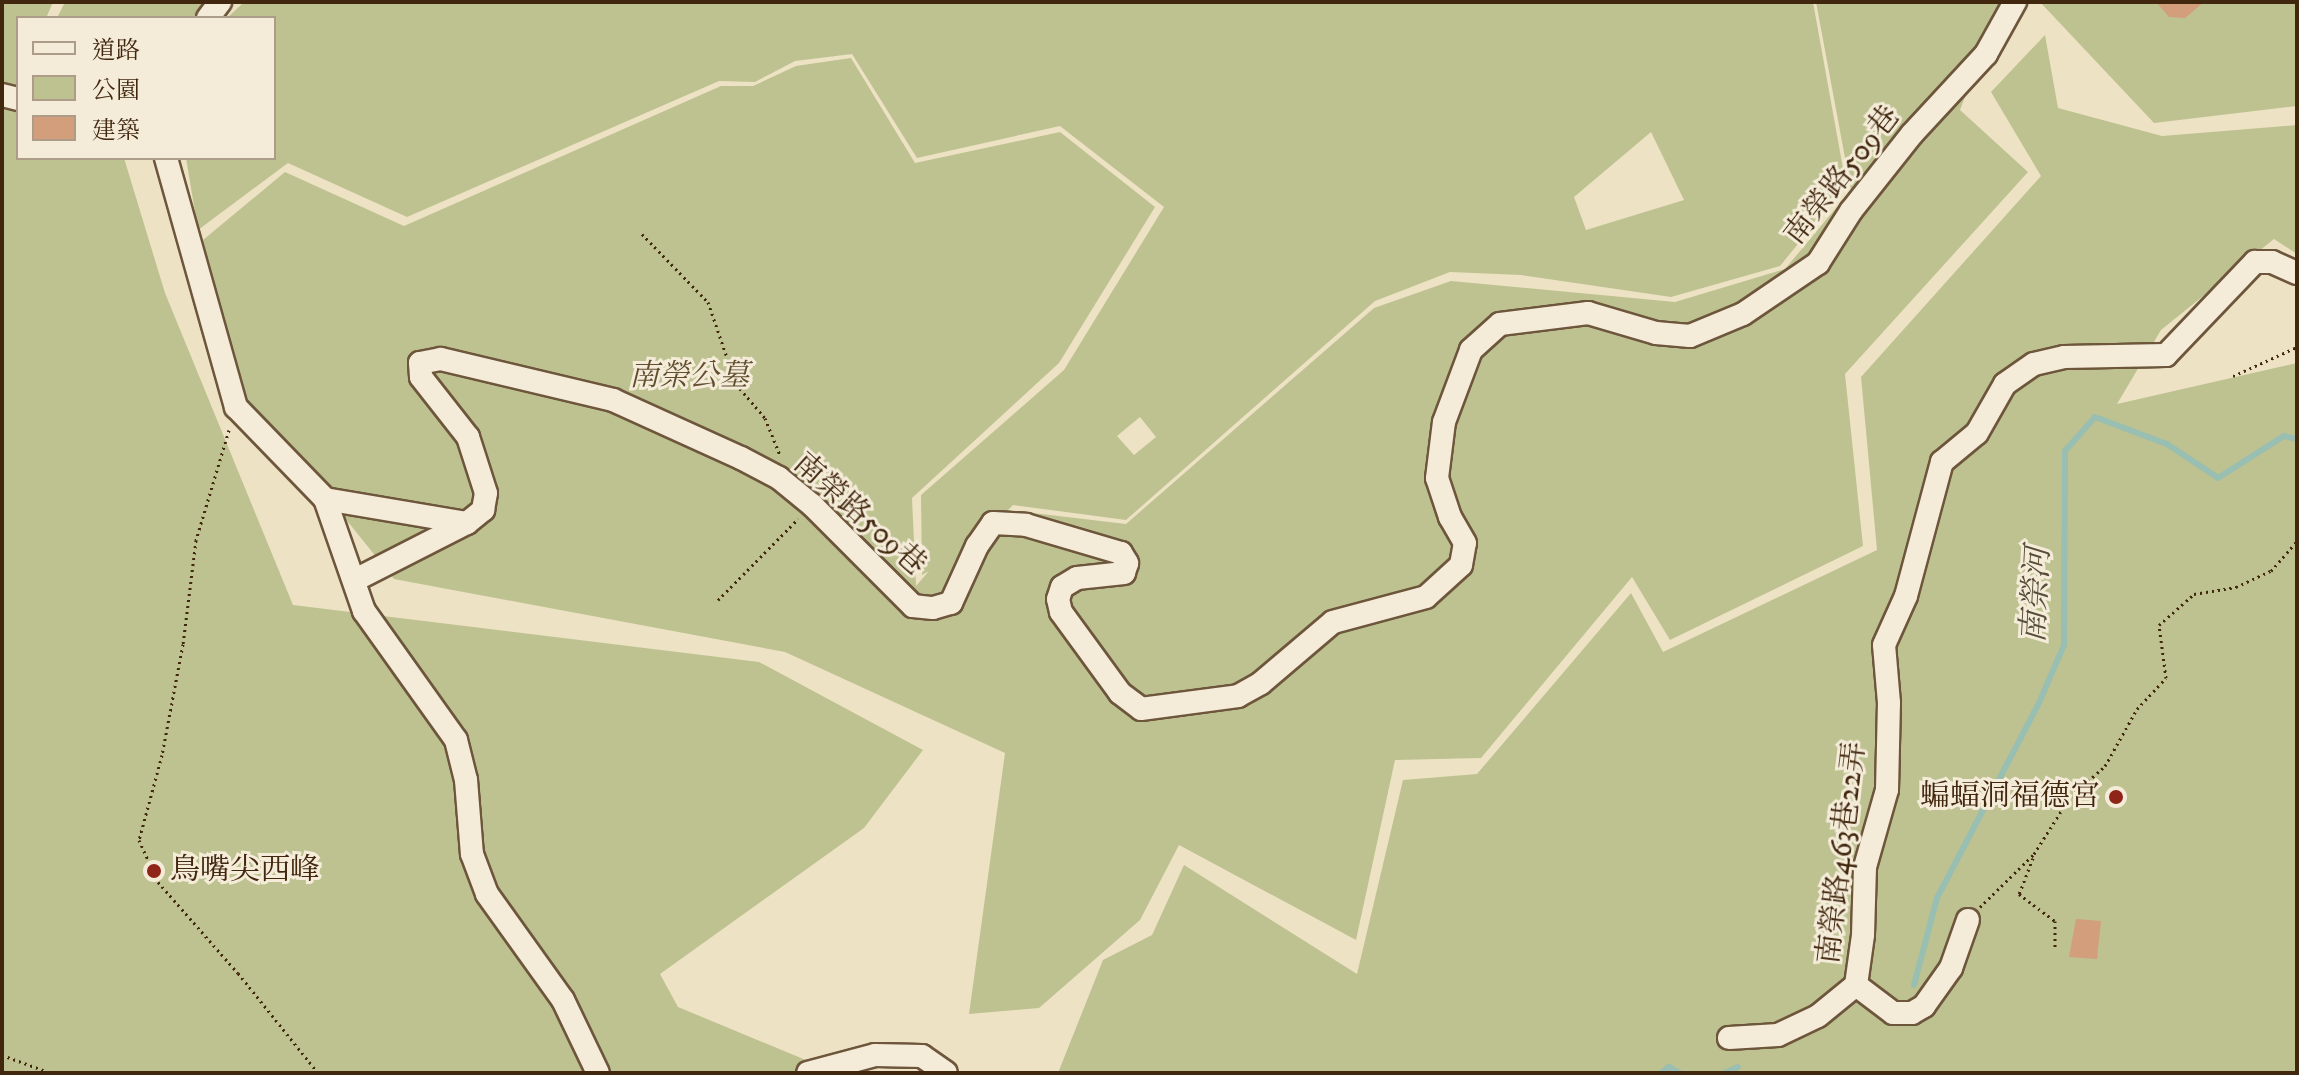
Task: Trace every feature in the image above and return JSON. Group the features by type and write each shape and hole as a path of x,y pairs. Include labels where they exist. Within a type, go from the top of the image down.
{"lane":[{"name":"南榮路509巷","path":"467,523 483,510 486,493 468,437 421,377 420,363 441,359 613,400 779,478 812,505 913,606 933,608 951,603 977,546 993,523 1026,525 1121,553 1127,563 1124,573 1077,578 1062,587 1058,599 1061,612 1120,693 1141,709 1238,696 1261,683 1333,622 1426,597 1461,565 1465,543 1450,517 1437,478 1444,422 1471,350 1500,324 1588,313 1656,333 1690,336 1743,314 1818,263 1851,211 1912,134 1986,54 2015,2"},
{"path":"167,160 236,407 325,499 364,611 456,740 466,780 472,854 487,894 563,1000 598,1073"},
{"name":"南榮路463巷22弄","path":"1856,985 1863,935 1865,867 1887,790 1889,703 1884,645 1906,596 1942,462 1977,433 2005,384 2034,364 2064,357 2166,355 2255,262 2272,262 2297,273"},
{"path":"325,499 467,523"},
{"path":"355,580 467,523"},
{"path":"1729,1038 1778,1035 1818,1016 1856,985 1893,1013 1912,1013 1924,1006 1951,968 1968,920"},
{"path":"808,1073 875,1055 922,1056 946,1073"}],"path":[{"path":"642,234 708,302 736,384 765,418 783,461 779,478"},
{"path":"2233,376 2297,347"},
{"path":"236,407 196,540 178,672 162,755 139,840 158,882 238,973 318,1073"},
{"path":"718,600 812,505"},
{"path":"2055,950 2055,921 2019,894 2034,854 2070,797 2105,766 2137,709 2166,678 2159,625 2194,594 2236,587 2271,571 2297,541"},
{"path":"1968,920 2034,854"},
{"path":"2,1055 51,1073"}],"green space":[{"path":"2,2 53,2 47,16 16,16 16,160 125,160 165,293 293,605 759,662 923,750 864,828 660,974 678,1007 837,1073 2,1073"},
{"path":"206,2 194,16 58,16 64,4"},
{"name":"南榮公墓","path":"244,2 1813,2 1846,185 1780,266 1671,297 1521,275 1450,272 1375,301 1126,520 1013,505 1008,510 1126,524 1374,308 1451,281 1675,302 1785,269 1851,190 1816,2 2000,2 1960,110 2028,172 1845,374 1863,546 1670,640 1632,577 1481,758 1395,760 1356,940 1179,845 1140,920 1039,1008 969,1014 1005,753 785,652 394,579 294,455 243,404 203,240 285,172 404,226 721,86 753,86 796,66 851,58 915,163 1060,132 1155,207 1059,363 912,498 916,586 929,571 922,575 921,495 1064,370 1164,207 1060,126 917,158 852,54 795,61 755,82 719,81 407,217 288,163 198,230 186,160 276,160 276,16 229,16","holes":["1651,132 1684,200 1586,230 1574,197","1140,417 1156,437 1134,455 1117,436"]},
{"path":"2040,2 2297,2 2297,106 2154,123"},
{"path":"2045,35 2058,108 2162,136 2297,125 2297,254 2274,239 2161,330 2117,404 2297,363 2297,1073 1058,1073 1103,960 1152,935 1184,865 1357,974 1403,780 1477,774 1631,593 1663,652 1877,550 1861,377 2041,176 1991,92"}],"building":[{"path":"2156,2 2204,2 2185,18 2169,17"},
{"path":"2076,919 2101,921 2097,959 2069,957"}],"waterway":[{"name":"南榮河","path":"1914,985 1937,898 2038,705 2064,645 2065,451 2095,417 2167,444 2218,478 2284,436 2297,439"},
{"name":"南榮河","path":"1661,1073 1669,1067 1680,1073"},
{"name":"南榮河","path":"1725,1073 1738,1067"}],"place":[{"name":"蝙蝠洞福德宮","path":"2116,797"},
{"name":"鳥嘴尖西峰","path":"154,871"}]}
